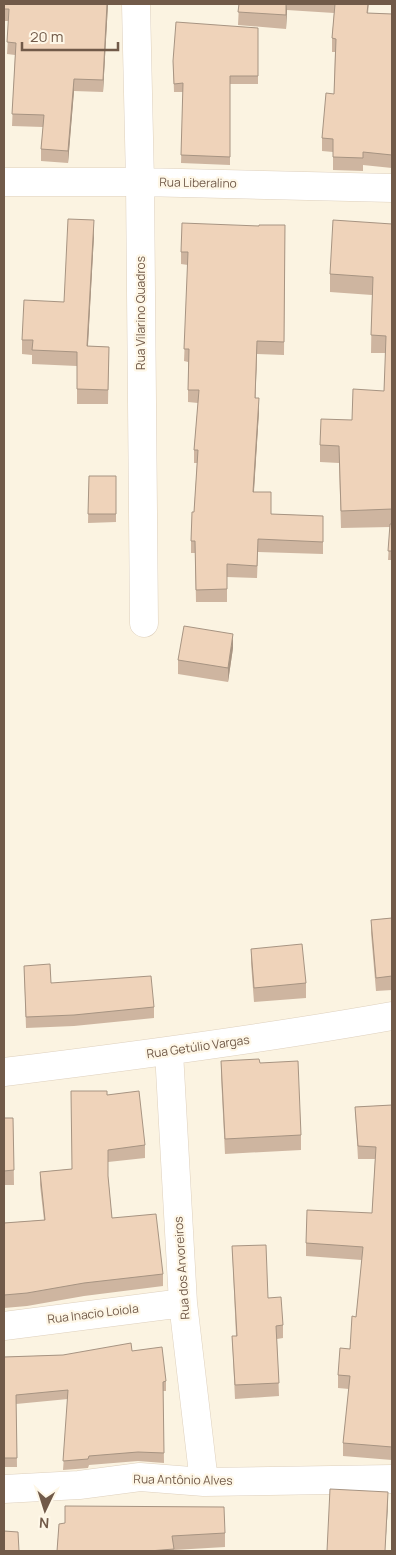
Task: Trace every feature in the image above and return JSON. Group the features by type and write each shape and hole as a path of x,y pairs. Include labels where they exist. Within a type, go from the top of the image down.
{"street":[{"name":"Rua Vilarino Quadros","path":"136,4 140,182 144,623"},
{"name":"Rua Liberalino","path":"4,182 140,182 392,188"},
{"name":"Rua Getúlio Vargas","path":"4,1072 169,1052 392,1016"},
{"name":"Rua dos Arvoreiros","path":"169,1052 183,1303 204,1482"},
{"name":"Rua Inacio Loiola","path":"4,1326 183,1303"},
{"name":"Rua Antônio Alves","path":"4,1489 79,1486 140,1478 204,1482 392,1479"}],"building":[{"path":"4,4 107,4 103,80 74,79 68,151 41,149 44,115 12,114 16,43 7,42 9,9 4,9"},
{"path":"239,4 286,4 286,15 238,12"},
{"path":"335,4 368,4 367,13 392,14 392,155 363,152 363,158 333,157 333,139 322,138 326,93 334,94 336,39 332,38"},
{"path":"176,22 258,28 258,76 230,76 230,157 181,155 183,83 174,84 173,61"},
{"path":"68,219 94,220 87,346 109,347 108,390 77,389 77,352 32,350 33,340 22,340 24,300 64,302"},
{"path":"333,220 392,224 392,509 341,511 339,446 320,445 321,419 352,420 353,389 384,391 386,336 371,335 373,277 330,274"},
{"path":"182,223 259,226 285,225 284,342 257,341 255,398 259,398 253,492 271,492 271,514 323,516 323,542 258,539 257,566 227,564 227,589 196,590 195,541 191,541 198,450 194,450 199,390 188,390 189,349 184,349 188,252 181,252"},
{"path":"89,476 116,476 116,514 88,514"},
{"path":"390,524 392,524 392,551 388,551"},
{"path":"184,626 233,634 228,668 178,660"},
{"path":"392,918 392,976 376,978 371,920"},
{"path":"302,944 306,983 254,988 251,949"},
{"path":"50,964 51,983 151,976 154,1007 74,1015 26,1017 24,966"},
{"path":"259,1059 260,1063 298,1061 301,1135 225,1139 221,1061"},
{"path":"71,1091 107,1091 107,1095 139,1091 145,1145 108,1150 108,1176 112,1218 156,1214 163,1274 4,1295 4,1223 45,1220 40,1172 72,1169"},
{"path":"392,1105 392,1447 343,1443 350,1376 338,1375 340,1348 350,1349 352,1316 356,1317 363,1247 306,1243 307,1210 372,1213 376,1147 358,1146 355,1107"},
{"path":"4,1118 13,1118 14,1170 4,1171"},
{"path":"266,1245 268,1298 281,1297 283,1325 276,1326 279,1383 235,1385 232,1336 237,1336 232,1246"},
{"path":"131,1343 132,1351 162,1347 166,1381 163,1382 164,1453 138,1452 89,1456 88,1459 63,1461 68,1390 16,1395 17,1458 4,1458 4,1357 63,1355"},
{"path":"330,1489 388,1492 385,1551 327,1551"},
{"path":"65,1506 224,1507 225,1533 172,1536 174,1549 149,1551 57,1551 59,1524 65,1523"},
{"path":"4,1531 18,1532 19,1551 4,1551"}]}
